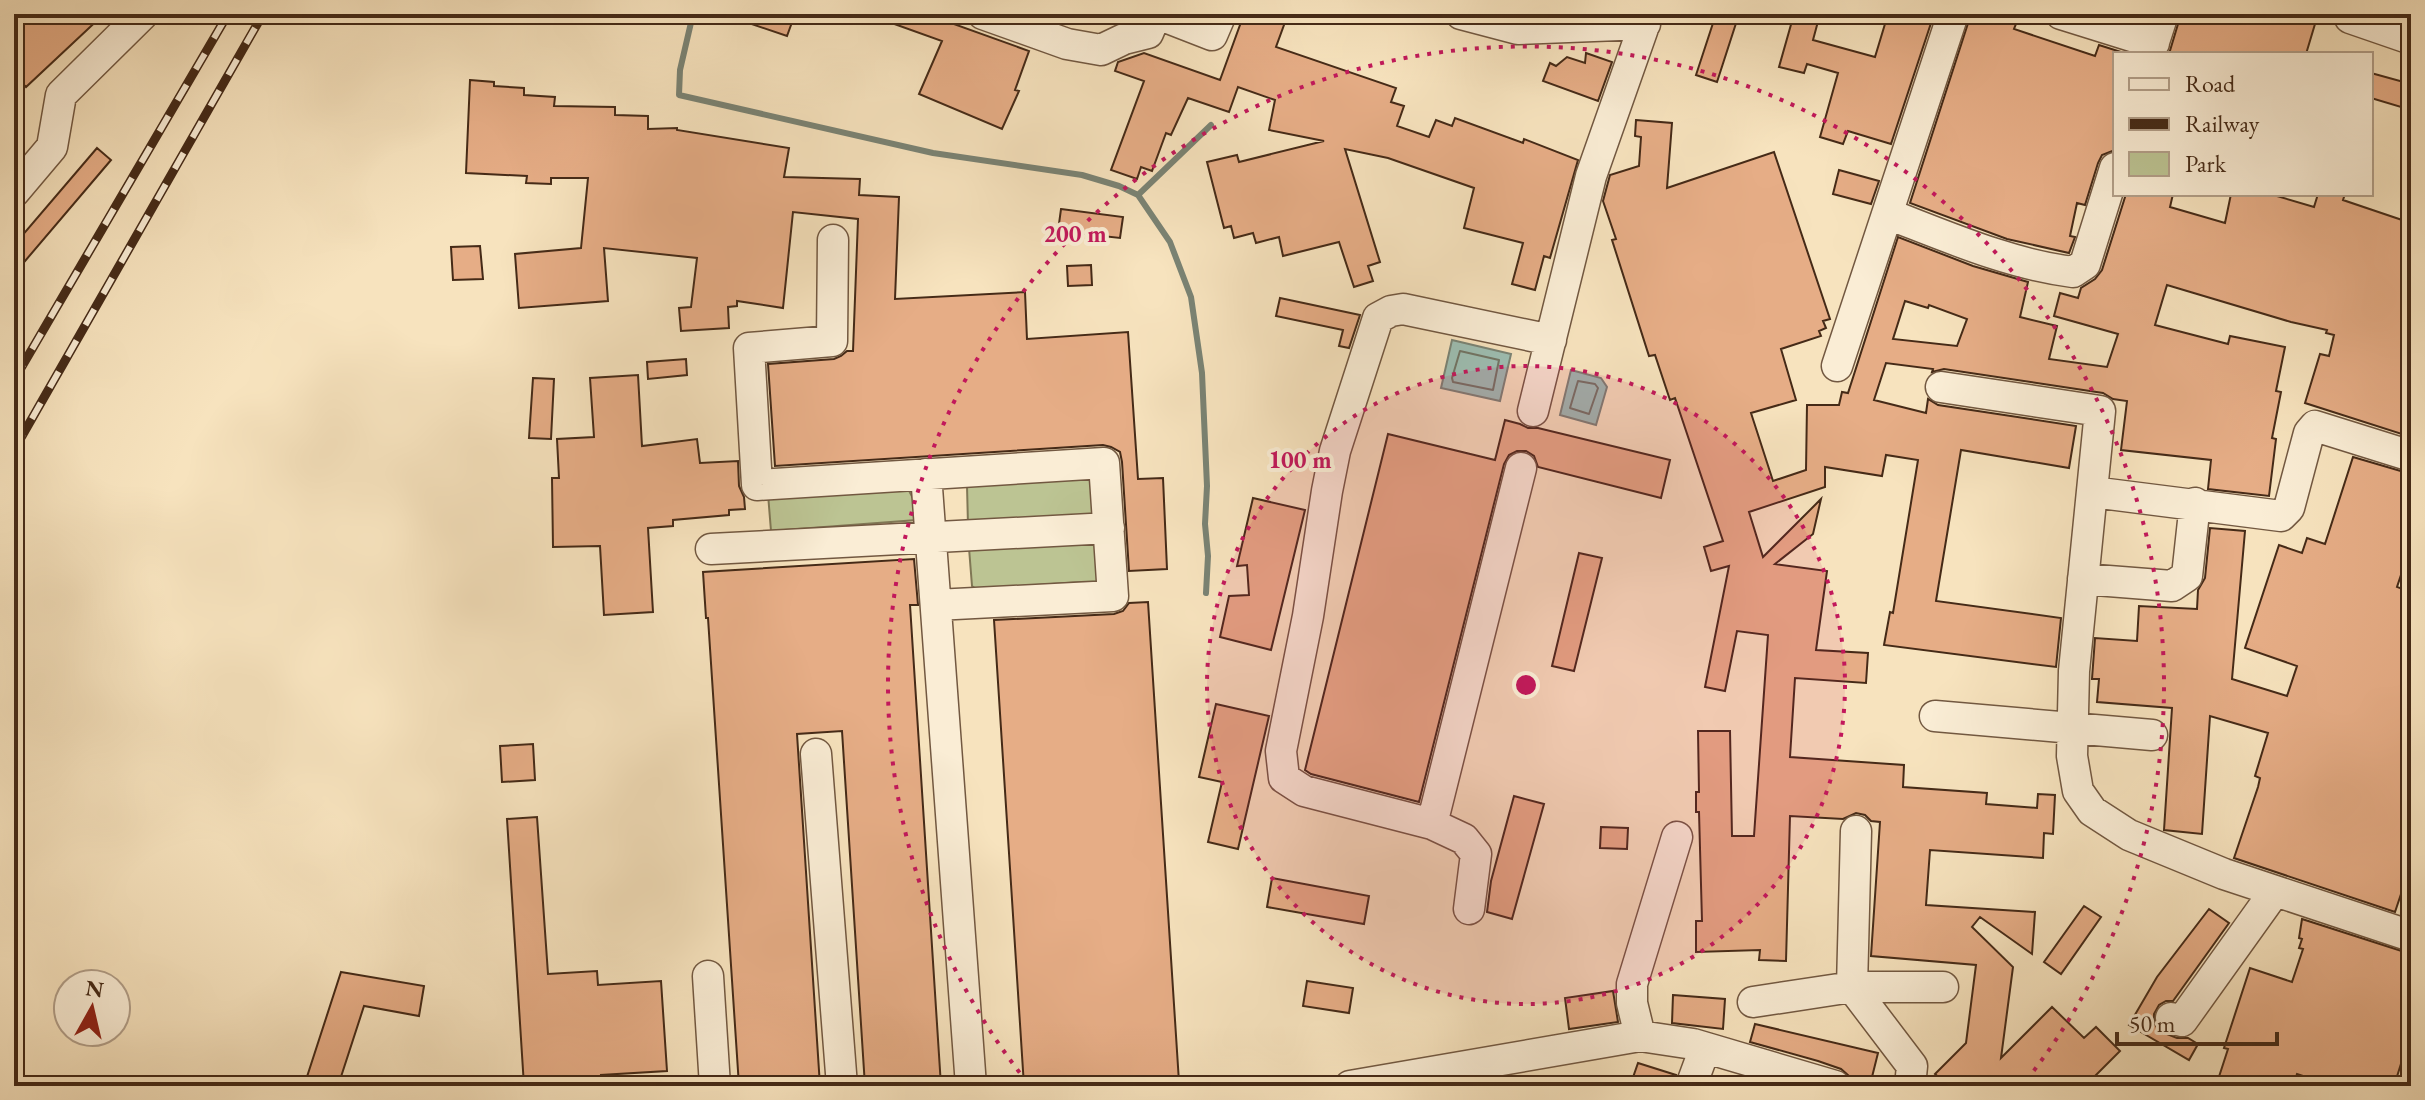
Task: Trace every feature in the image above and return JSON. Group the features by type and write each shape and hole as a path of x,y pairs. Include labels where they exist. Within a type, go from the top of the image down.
{"street":[{"path":"14,192 52,147 61,95 143,14"},
{"path":"983,14 1067,44 1101,50 1124,39 1148,33 1157,14 1212,35 1221,14"},
{"path":"1461,14 1518,29 1641,21 1591,176 1533,411"},
{"path":"1837,366 1953,14"},
{"path":"2061,14 2152,49 2163,14"},
{"path":"2350,18 2411,39"},
{"path":"1888,214 1975,248 2052,270 2073,272 2085,264 2113,174"},
{"path":"833,240 832,341 749,348 757,485 1104,463 1113,596 936,605"},
{"path":"1469,909 1476,854 1464,839 1432,824 1304,791 1284,778 1281,751 1308,616 1335,451 1378,318 1403,309 1551,340"},
{"path":"1941,387 2100,411 2074,671 2072,756 2078,791 2092,811 2129,835 2224,874 2411,936"},
{"path":"2092,492 2281,516 2289,508 2309,433 2315,426 2411,456"},
{"path":"1432,824 1521,468"},
{"path":"926,474 971,1086"},
{"path":"2083,579 2172,586 2187,576 2195,503"},
{"path":"711,549 1109,528"},
{"path":"1935,716 2152,735"},
{"path":"816,754 842,1086"},
{"path":"1856,831 1852,987 1912,1066 1910,1086"},
{"path":"1640,1036 1632,1003 1632,984 1677,837"},
{"path":"2171,1018 2182,1021 2275,891"},
{"path":"708,976 715,1086"},
{"path":"1753,1002 1852,987 1943,987"},
{"path":"1350,1086 1640,1036 1699,1065 1835,1086"}],"green space":[{"path":"1093,475 1096,522 968,525 967,486"},
{"path":"906,485 916,504 917,520 771,531 768,494"},
{"path":"1094,535 1097,581 976,589 972,586 969,548"}],"water":[{"path":"1452,340 1511,354 1500,401 1441,388"},
{"path":"1571,370 1601,378 1607,387 1596,425 1560,415"}],"building":[{"path":"14,14 104,14 26,87 14,75"},
{"path":"731,14 795,14 787,36 731,17"},
{"path":"872,14 926,14 1029,51 1015,90 1019,91 1002,129 919,94 942,41"},
{"path":"1244,14 1288,14 1276,47 1396,88 1391,102 1404,106 1397,126 1429,137 1436,120 1452,126 1455,118 1523,143 1524,139 1578,160 1550,258 1544,256 1535,290 1512,284 1523,243 1464,228 1474,188 1388,158 1345,149 1380,262 1368,266 1373,281 1354,287 1339,242 1283,256 1279,237 1256,243 1253,233 1234,238 1231,226 1224,228 1207,162 1237,155 1239,162 1324,141 1269,130 1275,100 1238,87 1229,112 1188,98 1171,135 1166,133 1152,171 1141,167 1137,179 1111,170 1144,81 1115,71 1118,62 1144,53 1220,80"},
{"path":"1716,14 1739,14 1717,82 1696,75"},
{"path":"1794,14 1820,14 1813,40 1875,57 1888,14 1934,14 1891,144 1848,131 1843,144 1820,137 1838,73 1807,64 1804,73 1779,67"},
{"path":"1971,14 2020,14 2014,29 2095,56 2099,45 2121,52 2113,52 2113,151 2102,155 2085,205 2077,203 2070,236 2075,237 2069,253 2007,239 1910,203"},
{"path":"2181,14 2318,14 2307,52 2170,52"},
{"path":"1586,53 1612,62 1598,101 1543,81 1550,63 1556,66 1567,57 1585,63"},
{"path":"2373,74 2411,84 2411,110 2373,99"},
{"path":"470,80 494,82 494,86 524,88 524,95 555,97 554,106 615,107 615,115 648,116 648,129 677,128 789,148 784,177 860,179 859,195 899,197 895,299 1025,292 1027,339 1128,332 1138,479 1163,478 1167,569 1129,571 1122,462 1120,452 1111,447 1103,445 775,466 768,364 834,359 853,351 858,219 793,212 783,308 737,301 737,306 728,307 729,328 681,331 679,308 691,307 697,258 604,248 608,301 519,308 515,254 581,248 588,178 551,178 551,184 526,183 527,176 466,173"},
{"path":"1636,120 1672,123 1667,188 1774,152 1830,319 1823,321 1826,328 1819,331 1821,336 1781,349 1796,400 1751,413 1773,481 1806,470 1807,405 1839,405 1842,392 1848,393 1898,237 1973,266 2028,282 2020,317 2057,326 2049,359 2107,367 2118,334 2054,316 2060,293 2078,298 2081,288 2102,270 2125,196 2173,196 2170,207 2225,223 2231,196 2277,196 2314,207 2317,196 2344,196 2343,200 2411,223 2411,437 2305,403 2320,354 2329,356 2334,335 2326,333 2327,330 2167,285 2155,325 2228,344 2230,336 2285,347 2276,391 2281,392 2272,438 2276,439 2269,496 2208,489 2211,460 2121,450 2127,401 2113,399 2103,393 1944,369 1932,372 1933,369 1886,363 1874,400 1926,413 1928,399 1938,405 2076,426 2069,468 1961,450 1936,601 2061,618 2056,667 1884,645 1890,612 1893,613 1918,460 1886,455 1882,476 1825,467 1825,487 1749,512 1763,557 1821,499 1813,534 1775,564 1827,571 1816,650 1868,653 1866,683 1795,678 1790,757 1904,765 1903,787 1987,793 1986,804 2037,808 2038,794 2055,795 2053,834 2044,833 2043,858 1930,850 1926,905 2035,912 2032,954 1980,917 1972,927 2013,967 2001,1058 2052,1007 2084,1038 2096,1027 2120,1051 2085,1086 1948,1086 1935,1074 1966,1043 1976,965 1871,956 1880,822 1871,821 1865,815 1856,813 1843,819 1790,816 1786,961 1759,960 1760,950 1696,952 1696,921 1702,921 1699,812 1696,812 1696,792 1699,792 1698,731 1730,731 1732,836 1754,836 1768,635 1737,631 1725,691 1705,687 1729,566 1711,571 1704,547 1723,541 1675,398 1670,400 1655,355 1649,356 1612,240 1616,239 1603,201 1610,175 1639,166 1641,137 1635,136","holes":["1905,301 1928,308 1929,305 1967,319 1957,346 1893,339"]},
{"path":"97,148 111,160 14,274 14,245"},
{"path":"1839,170 1879,181 1871,204 1833,194"},
{"path":"1061,209 1123,217 1120,238 1058,231"},
{"path":"480,246 483,279 453,280 451,247"},
{"path":"1091,265 1092,285 1068,286 1067,266"},
{"path":"1280,298 1360,315 1349,348 1339,346 1343,330 1276,316"},
{"path":"686,359 687,375 648,379 647,362"},
{"path":"638,375 642,446 697,439 700,463 738,461 739,486 745,509 729,510 729,515 673,520 673,526 648,528 653,612 604,615 600,546 553,547 552,478 559,478 557,439 594,437 590,378"},
{"path":"533,378 554,379 551,439 529,438"},
{"path":"1505,420 1670,460 1661,498 1538,467 1534,456 1526,451 1509,455 1504,464 1419,802 1311,774 1305,770 1388,434 1495,460"},
{"path":"2353,457 2411,474 2411,545 2397,587 2411,592 2411,864 2395,912 2234,858 2258,787 2260,778 2255,776 2268,733 2210,716 2202,834 2164,830 2172,708 2097,702 2099,679 2092,679 2095,638 2137,641 2139,606 2197,609 2198,590 2205,578 2210,528 2245,531 2232,679 2287,696 2297,666 2245,648 2279,545 2302,553 2307,538 2325,544"},
{"path":"1253,498 1305,510 1271,650 1220,637 1229,596 1249,595 1247,565 1237,566"},
{"path":"1579,553 1602,558 1574,671 1552,666"},
{"path":"914,559 918,605 910,605 941,1086 865,1086 842,731 797,734 820,1086 739,1086 703,572"},
{"path":"1148,602 1179,1082 1024,1086 994,620 1114,614 1123,611 1129,603"},
{"path":"1216,704 1269,716 1238,849 1208,842 1222,782 1199,777"},
{"path":"533,744 535,780 502,782 500,746"},
{"path":"1514,796 1544,804 1512,919 1487,912 1491,881"},
{"path":"537,817 548,974 597,971 598,985 661,981 667,1071 601,1075 602,1086 524,1086 507,819"},
{"path":"1601,827 1628,828 1627,849 1600,848"},
{"path":"1272,878 1369,896 1364,924 1267,907"},
{"path":"2084,906 2101,917 2061,974 2044,962"},
{"path":"2209,909 2229,923 2173,1001 2159,1005 2154,1014 2154,1023 2159,1031 2177,1038 2188,1038 2198,1044 2189,1060 2129,1025 2157,977"},
{"path":"2302,919 2411,954 2411,1032 2394,1086 2334,1086 2297,1074 2293,1086 2216,1086 2228,1049 2224,1048 2250,968 2292,982 2303,949 2299,948"},
{"path":"341,972 424,986 419,1016 364,1006 338,1086 304,1086"},
{"path":"1307,981 1353,988 1349,1013 1303,1006"},
{"path":"1613,991 1618,1022 1569,1029 1565,998"},
{"path":"1673,995 1725,999 1723,1029 1672,1023"},
{"path":"1755,1024 1878,1053 1871,1081 1849,1076 1841,1069 1818,1061 1750,1042"},
{"path":"1638,1063 1676,1075 1673,1086 1630,1086"}],"waterway":[{"path":"693,14 680,70 679,95 933,153 1082,175 1138,195 1170,242 1191,297 1202,373 1207,486 1206,593"},
{"path":"1138,195 1211,125"}],"railway":[{"path":"14,380 228,14"},
{"path":"14,450 263,14"}]}
